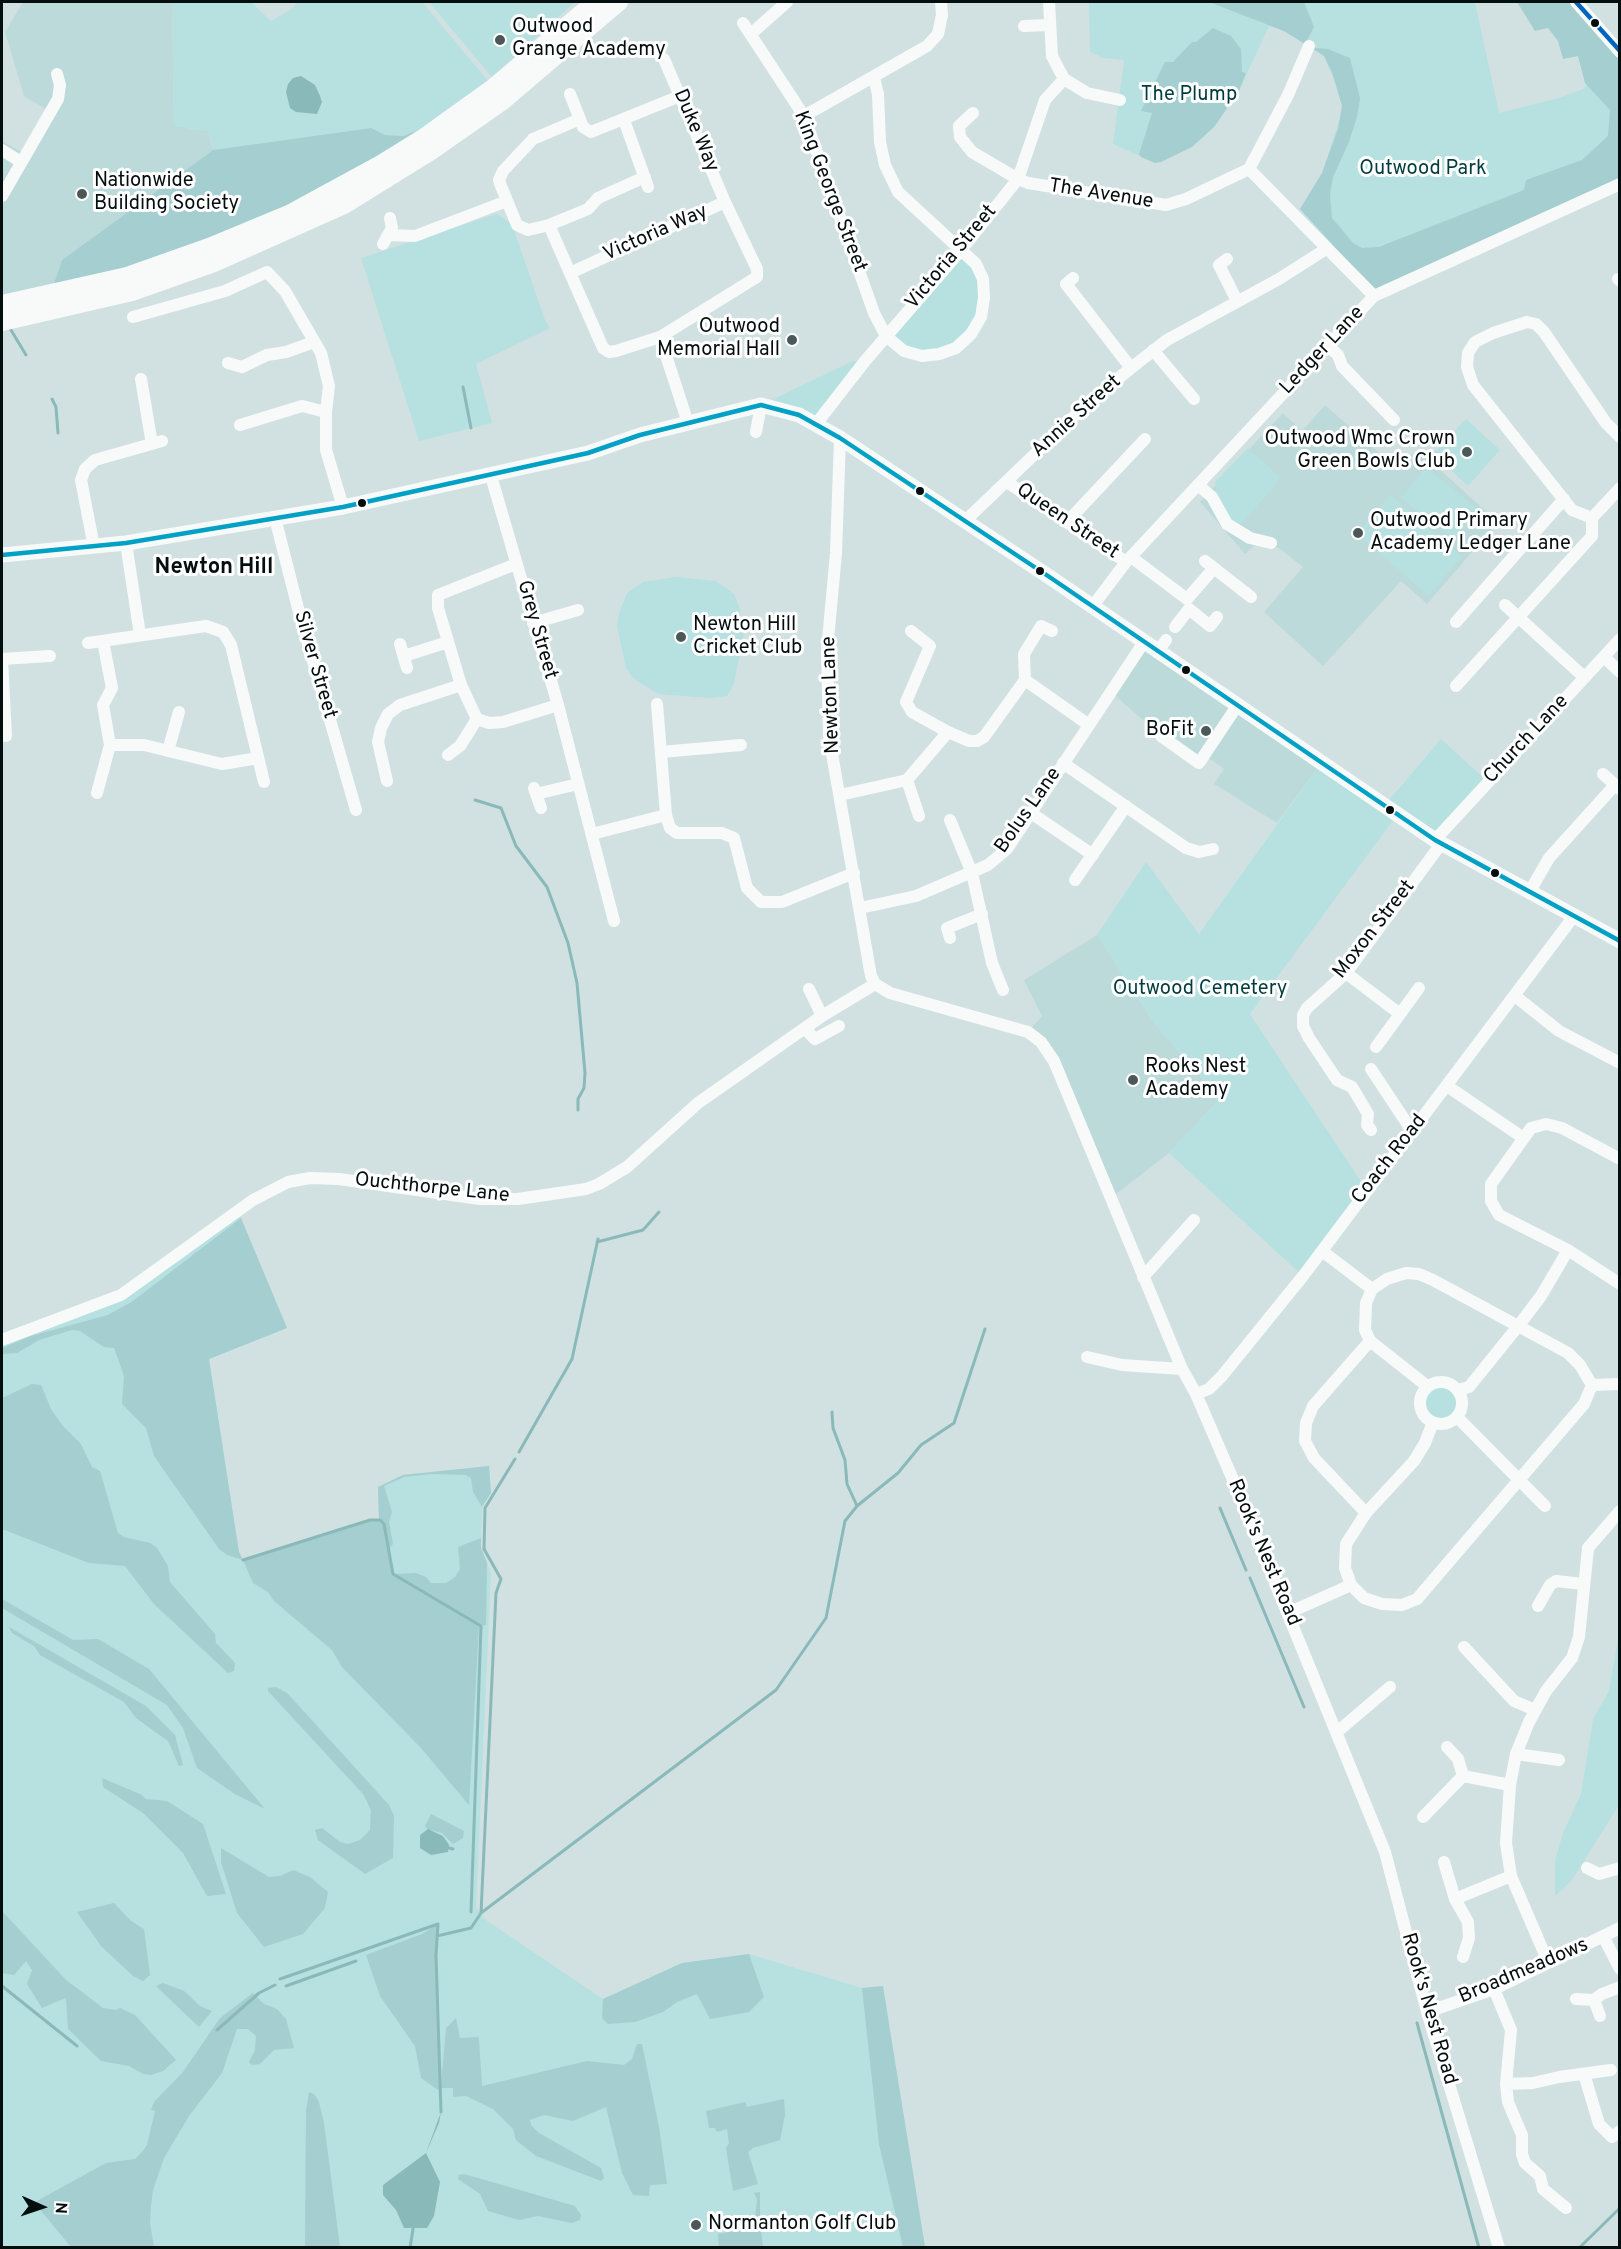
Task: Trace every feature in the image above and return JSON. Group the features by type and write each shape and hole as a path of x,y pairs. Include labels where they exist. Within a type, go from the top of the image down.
{"highway":[{"path":"2,304 127,276 209,247 291,213 423,138 494,87 595,2"},
{"path":"2,322 132,292 214,263 344,205 431,151 504,100 619,2"}],"main road":[{"path":"2,555 126,543 342,507 588,453 688,423 762,405 791,413 840,438 1144,642 1162,646 1237,706 1438,842 1620,941"}],"street":[{"path":"752,33 787,2"},
{"path":"804,116 927,46 938,34 942,15 941,2"},
{"path":"1049,2 1052,56 1064,79 1077,89 1111,102"},
{"path":"1576,2 1619,51"},
{"name":"King George Street","path":"743,23 752,33 804,116 874,313 886,336"},
{"path":"1024,26 1049,25"},
{"path":"1309,46 1284,104 1249,169 1374,296"},
{"name":"Duke Way","path":"664,59 725,202"},
{"path":"2,196 58,99 60,85 57,74"},
{"path":"874,78 878,94 880,142 885,165 898,192 923,218 976,264 983,279 984,298 981,317 971,334 956,348 939,354 922,356 904,351 886,336"},
{"name":"Victoria Street","path":"816,424 886,336 962,250 1018,179 1045,100 1064,79"},
{"path":"570,94 583,127 591,132 680,96"},
{"name":"The Avenue","path":"973,113 959,126 960,137 972,152 1028,183 1166,205 1186,199 1249,169"},
{"path":"580,119 533,139 503,171 499,180 517,225 528,230 549,225 588,209 598,198 647,182 624,120"},
{"path":"2,150 21,162"},
{"name":"Ledger Lane","path":"1092,607 1128,560 1374,296 1620,183"},
{"path":"390,218 392,228 386,240 415,236 507,201"},
{"name":"Victoria Way","path":"725,202 757,269 757,277 660,337 616,351 609,352 603,348 570,273 725,202"},
{"path":"549,225 570,273"},
{"path":"1131,368 1167,340 1279,279 1326,249"},
{"path":"1227,259 1219,264 1236,301"},
{"path":"133,317 225,291 267,272 285,291 321,353 329,386 326,450 342,507"},
{"name":"Annie Street","path":"965,521 1086,405 1131,368 1065,284 1073,278"},
{"path":"1592,518 1572,510 1473,385 1467,367 1468,353 1476,342 1514,325 1527,322 1536,324 1544,332 1606,423 1620,437"},
{"path":"660,337 688,423"},
{"path":"228,363 242,367 267,355 286,352 314,342"},
{"path":"1328,346 1338,355 1342,366 1394,420"},
{"path":"1153,350 1194,399"},
{"path":"94,547 82,473 95,460 157,442 141,379"},
{"path":"756,432 762,405"},
{"path":"240,425 302,406 326,412"},
{"name":"Newton Lane","path":"840,438 836,553 827,651 829,737 869,968 875,984"},
{"path":"1067,522 1145,439"},
{"name":"Grey Street","path":"491,476 558,705 614,921"},
{"name":"Queen Street","path":"1007,482 1187,599 1209,564 1251,597"},
{"path":"1198,485 1212,497 1227,524 1250,538 1271,543"},
{"path":"1456,686 1592,536 1592,518 1620,488"},
{"path":"1456,622 1564,499"},
{"name":"Silver Street","path":"275,518 300,616 356,810"},
{"path":"126,543 140,635"},
{"path":"516,564 438,595 438,608 448,642 461,685 477,719 489,723 503,722 558,705"},
{"path":"1505,604 1584,678"},
{"path":"1175,627 1189,609 1210,626 1217,617"},
{"path":"533,623 578,610"},
{"path":"88,643 206,626 223,632 231,645 264,782"},
{"path":"911,631 930,646 906,702 912,712 948,732 969,741 977,741 984,737 1025,680 1024,654 1041,626 1052,631"},
{"name":"Church Lane","path":"1438,842 1620,639"},
{"path":"97,793 110,744 103,705 112,688 103,641"},
{"path":"404,656 448,642"},
{"name":"Bolus Lane","path":"860,908 916,896 988,865 1007,849 1144,642"},
{"path":"6,736 2,659 50,656"},
{"path":"1604,657 1620,672"},
{"path":"1025,680 1089,725"},
{"path":"387,781 378,742 381,728 388,714 400,705 461,685"},
{"path":"657,704 666,815 670,828 677,833 722,833 734,838 747,888 760,902 782,902 854,873"},
{"path":"1161,736 1199,763 1237,706"},
{"path":"168,751 179,712"},
{"path":"448,755 460,746 477,719"},
{"path":"840,795 907,780 948,732"},
{"path":"110,744 144,745 222,764 258,758"},
{"path":"661,752 741,746"},
{"path":"1063,763 1186,848 1199,852 1213,849"},
{"path":"1530,891 1550,858 1617,787 1603,774"},
{"path":"907,780 919,816"},
{"path":"541,808 535,791 578,784"},
{"path":"1075,880 1126,806"},
{"path":"1031,813 1093,855"},
{"path":"592,834 666,815"},
{"path":"950,820 972,873 992,963 1003,990"},
{"name":"Moxon Street","path":"1371,1130 1367,1125 1368,1114 1352,1087 1337,1080 1303,1026 1303,1016 1307,1008 1346,973 1438,842"},
{"path":"950,938 947,928 982,914"},
{"name":"Coach Road","path":"1196,1394 1209,1389 1222,1376 1322,1251 1574,916"},
{"path":"1346,973 1400,1014"},
{"name":"Ouchthorpe Lane","path":"2,1340 121,1295 253,1200 288,1182 310,1178 339,1179 480,1199 518,1198 599,1184 627,1167 698,1103 822,1016 875,984"},
{"name":"Rook's Nest Road","path":"875,984 890,993 1021,1030 1041,1042 1054,1061 1182,1369 1196,1394 1288,1612 1385,1852 1427,2012 1499,2247"},
{"path":"1376,1047 1419,988"},
{"path":"809,989 822,1016"},
{"path":"1515,996 1559,1031 1620,1062"},
{"path":"805,1029 814,1039 839,1026"},
{"path":"1371,1069 1412,1131"},
{"path":"1447,1086 1522,1137"},
{"path":"1620,1159 1563,1128 1546,1124 1531,1128 1522,1137 1491,1184 1491,1202 1499,1215 1568,1250 1620,1284"},
{"path":"1143,1277 1194,1220"},
{"path":"1458,1390 1470,1387 1519,1325 1541,1296 1568,1250"},
{"path":"1322,1251 1372,1289"},
{"path":"1427,1386 1370,1341 1365,1330 1364,1314 1372,1289 1387,1279 1406,1273 1419,1274 1568,1353 1580,1365 1592,1385"},
{"path":"1366,1513 1314,1458 1305,1441 1306,1423 1313,1406 1370,1341"},
{"path":"1087,1357 1122,1365 1182,1369"},
{"path":"1445,1382 1458,1390 1462,1404 1457,1417 1446,1423 1432,1422 1422,1414 1420,1407 1422,1393 1427,1386 1445,1382"},
{"path":"1592,1385 1620,1384"},
{"path":"1432,1422 1425,1443 1413,1461 1366,1513 1346,1544 1343,1557 1351,1585 1364,1599 1382,1604 1402,1605 1417,1599 1584,1404 1592,1385"},
{"path":"1457,1417 1545,1506"},
{"path":"1548,1962 1511,1876 1506,1843 1509,1785 1516,1754 1535,1710 1572,1658 1579,1637 1588,1548 1620,1511"},
{"path":"1538,1606 1550,1585 1556,1581 1583,1584"},
{"path":"1288,1612 1351,1585"},
{"path":"1464,1647 1514,1701 1535,1710"},
{"path":"1337,1732 1390,1687"},
{"path":"1447,1747 1458,1759 1463,1776"},
{"path":"1516,1754 1559,1760"},
{"path":"1463,1776 1509,1785"},
{"path":"1424,1817 1463,1776"},
{"path":"1444,1862 1455,1899 1468,1922 1469,1938 1463,1957"},
{"path":"1587,1868 1599,1874 1620,1868"},
{"path":"1455,1899 1511,1876"},
{"name":"Broadmeadows","path":"1427,2012 1494,1989 1604,1938 1620,1928"},
{"path":"1604,1938 1620,1969"},
{"path":"1576,1999 1594,2000 1620,1987"},
{"path":"1494,1989 1511,2030 1506,2081 1508,2102 1522,2135 1522,2154 1525,2163 1540,2176 1543,2189 1566,2208"},
{"path":"1594,2000 1600,2016"},
{"path":"1506,2081 1533,2083 1611,2070"},
{"path":"1584,2074 1599,2124 1612,2137 1620,2131"}],"shaded area":[{"path":"23,2 172,2 174,126 208,131 213,150 62,260 50,295 2,304 2,141 21,152 46,109 24,96 5,32"},
{"path":"301,76 315,85 320,96 322,102 317,114 296,112 290,108 286,92 288,84 293,78"},
{"name":"Outwood Primary Academy Ledger Lane","path":"1325,405 1397,469 1417,449 1498,522 1427,604 1401,581 1323,666 1264,612 1303,567 1279,548 1256,544 1245,554 1200,502 1283,413 1302,431"},
{"path":"1144,642 1321,763 1277,823 1214,784 1224,769 1204,755 1199,763 1161,736 1111,692"},
{"name":"Rooks Nest Academy","path":"1097,935 1155,1024 1220,1099 1169,1153 1111,1198 1054,1061 1028,1032 1042,1016 1024,980"},
{"path":"428,1829 443,1836 449,1845 448,1852 431,1855 420,1848 420,1835"},
{"path":"441,2112 439,2123 426,2153"},
{"path":"426,2153 440,2182 434,2216 427,2228 404,2228 396,2210 383,2195 383,2185"}],"green space":[{"path":"172,2 251,2 271,21 293,8 297,2 422,2 488,81 426,127 403,136 385,135 371,128 213,150 208,131 174,126"},
{"name":"Outwood Grange Academy","path":"429,2 575,2 492,77"},
{"name":"Outwood Park","path":"1089,2 1475,2 1499,113 1559,98 1583,89 1618,51 1619,184 1385,293 1300,209 1322,173 1341,115 1342,99 1324,56 1284,31 1269,26 1239,91 1214,127 1192,147 1155,163 1113,144 1124,60 1103,58 1090,52"},
{"path":"1209,2 1304,2 1314,27 1305,44 1284,31"},
{"path":"1517,2 1576,2 1619,52 1619,184 1385,293 1373,289 1300,209 1322,173 1338,129 1342,106 1332,72 1324,56 1312,48 1328,49 1350,58 1360,98 1349,142 1333,177 1330,194 1332,218 1353,243 1362,248 1379,247 1524,190 1526,180 1582,160 1608,136 1610,110 1585,83 1578,56 1563,59 1558,41 1548,28 1535,31"},
{"name":"The Plump","path":"1213,28 1231,36 1241,49 1242,72 1246,73 1239,91 1214,127 1192,147 1161,162 1155,163 1141,157 1139,154 1152,113 1141,111 1165,62 1173,62 1192,42 1196,42"},
{"path":"494,87 291,213 50,295 62,260 213,150 371,128 385,135 403,136 426,127"},
{"path":"497,214 512,224 545,320 550,328 476,364 492,423 419,441 361,258"},
{"path":"961,250 976,264 981,317 956,348 922,356 886,336"},
{"path":"853,361 865,361 816,424 761,405"},
{"name":"Outwood Wmc Crown Green Bowls Club","path":"1466,419 1500,450 1468,486 1433,454"},
{"path":"1248,448 1280,477 1277,484 1235,530 1212,497 1216,492 1215,482"},
{"path":"1426,467 1478,509 1454,540 1401,498"},
{"path":"1390,495 1462,557 1429,596 1357,534"},
{"name":"Newton Hill Cricket Club","path":"676,577 716,581 734,594 739,606 744,633 734,684 727,696 710,698 658,694 633,678 626,668 617,626 619,613 627,593 643,582"},
{"name":"Outwood Cemetery","path":"1441,739 1488,782 1435,840 1397,815 1250,1014 1366,1189 1303,1276 1169,1153 1220,1099 1155,1024 1097,935 1146,862 1199,934 1321,763 1384,806"},
{"name":"Normanton Golf Club","path":"238,1212 287,1328 209,1359 239,1552 243,1560 370,1520 379,1520 378,1487 403,1475 489,1466 491,1493 482,1507 481,1547 491,1573 476,1907 486,1920 603,1999 682,1963 749,1954 862,1988 883,1986 925,2247 2,2248 2,1340 121,1295"},
{"path":"241,1218 287,1328 209,1359 239,1552 243,1560 227,1555 219,1549 154,1456 146,1428 122,1404 124,1376 114,1348 104,1347 80,1331 72,1330 39,1340 17,1353 2,1354 2,1348 31,1336 108,1315 133,1301"},
{"path":"1441,1382 1456,1388 1462,1403 1456,1418 1441,1424 1426,1418 1420,1403 1426,1388"},
{"path":"32,1384 41,1385 51,1409 62,1425 81,1444 92,1467 100,1471 118,1533 124,1537 150,1543 157,1548 168,1566 170,1582 215,1634 216,1643 235,1663 234,1671 228,1673 154,1604 125,1566 89,1563 2,1529 2,1398"},
{"path":"489,1466 491,1493 482,1507 473,1492 471,1478 466,1475 431,1474 404,1477 384,1486 392,1512 389,1522 393,1544 388,1549 394,1574 416,1573 426,1577 431,1583 446,1583 455,1577 460,1569 458,1547 481,1538 481,1548 487,1563 486,1625 479,1626 469,1805 421,1748 342,1667 332,1650 274,1601 268,1592 253,1583 243,1560 370,1520 379,1520 378,1487 403,1475"},
{"path":"2,1599 73,1640 98,1639 149,1669 265,1809 235,1794 197,1768 183,1728 167,1705 2,1608"},
{"path":"9,1627 146,1706 175,1735 183,1765 179,1766 168,1741 136,1718 124,1702 40,1655 34,1646 12,1633"},
{"path":"1619,1634 1619,1805 1572,1880 1555,1896 1555,1861 1563,1833 1581,1794 1593,1719 1609,1691"},
{"path":"276,1687 287,1693 389,1805 394,1816 393,1858 365,1874 318,1840 315,1830 322,1828 340,1842 348,1844 360,1840 370,1830 371,1810 363,1794 268,1691 268,1688"},
{"path":"102,1778 140,1794 146,1799 167,1801 203,1824 226,1894 207,1896 183,1853 143,1813 103,1787"},
{"path":"431,1814 464,1831 463,1838 453,1844 442,1833 427,1829 425,1826"},
{"path":"221,1848 269,1877 280,1876 293,1870 310,1877 328,1892 325,1908 303,1934 264,1947 237,1913 221,1862"},
{"path":"114,1903 131,1921 144,1929 150,1975 143,1981 133,1976 101,1946 77,1912"},
{"path":"2,1911 66,1980 103,2008 116,2010 120,2008 135,2015 176,2060 163,2071 151,2075 143,2074 129,2066 101,2061 68,2029 66,1998 42,2008 27,1984 32,1970 26,1961 14,1975 2,1973"},
{"path":"438,1924 436,1955 441,2085 446,2028 456,2018 460,2038 478,2037 482,2086 587,2061 624,2065 632,2059 637,2044 642,2044 659,2127 667,2184 650,2185 649,2196 633,2195 622,2173 606,2107 573,2121 544,2115 530,2120 531,2125 539,2133 601,2168 604,2178 601,2181 536,2156 516,2140 513,2129 493,2109 466,2096 453,2097 453,2088 442,2088 441,2092 421,2078 415,2046 380,1996 366,1955 422,1934"},
{"path":"749,1954 764,1997 749,2012 710,2019 697,1994 677,2002 663,2012 635,2022 608,2024 602,2018 603,1999 682,1963"},
{"path":"163,1983 184,1991 200,2006 212,2011 199,2027 156,1986"},
{"path":"883,1986 925,2247 903,2247 879,2144 862,1988"},
{"path":"253,1993 264,2004 277,2009 286,2019 294,2048 274,2050 260,2064 252,2065 249,2062 255,2050 256,2036 248,2029 237,2029 222,2073 189,2116 164,2158 153,2190 151,2206 150,2223 154,2247 71,2247 37,2206 37,2201 106,2163 135,2159 147,2145 155,2111 151,2110 154,2102 183,2072 220,2018"},
{"path":"309,2092 314,2094 319,2102 324,2123 340,2247 305,2247 306,2111"},
{"path":"784,2099 785,2115 780,2140 753,2148 748,2152 758,2184 733,2191 726,2148 729,2143 727,2129 717,2132 715,2128 709,2128 706,2111 745,2102 747,2107"},
{"path":"464,2174 575,2206 581,2215 580,2220 572,2223 538,2216 519,2220 488,2211 480,2194 458,2179 459,2175"},
{"path":"760,2192 763,2247 719,2247 718,2234 754,2228 757,2199 754,2193"}],"waterway":[{"path":"11,330 26,355"},
{"path":"463,387 471,428"},
{"path":"52,399 56,407 58,433"},
{"path":"475,800 501,808 516,846 547,887 568,943 577,983 585,1073 584,1088 578,1099 578,1110"},
{"path":"597,1242 643,1230 659,1212"},
{"path":"519,1452 572,1359 598,1239"},
{"path":"437,1936 471,1928 481,1913 776,1690 826,1618 845,1521 857,1506 898,1473 921,1445 954,1423 985,1329"},
{"path":"832,1412 833,1428 845,1460 847,1484 857,1506"},
{"path":"481,1913 496,1593 501,1579 484,1549 485,1508 515,1459"},
{"path":"1220,1508 1246,1570"},
{"path":"243,1560 370,1520 380,1520 384,1524 393,1574 481,1626 471,1912"},
{"path":"1250,1578 1304,1707"},
{"path":"449,1848 453,1849"},
{"path":"280,1979 438,1924 436,1955 441,2112"},
{"path":"286,1986 356,1961"},
{"path":"217,2030 259,1993 275,1985"},
{"path":"2,1986 77,2046"},
{"path":"1417,2023 1479,2248"},
{"path":"1579,2248 1620,2208"},
{"path":"410,2248 413,2229"}],"transit line":[{"path":"1576,2 1620,51"},
{"path":"2,555 126,543 343,507 588,453 640,435 761,405 799,415 840,438 1051,578 1435,840 1620,941"}],"place":[{"name":"Outwood Grange Academy","path":"500,40"},
{"name":"Nationwide Building Society","path":"82,194"},
{"name":"Outwood Memorial Hall","path":"792,340"},
{"name":"Outwood Wmc Crown Green Bowls Club","path":"1467,452"},
{"name":"Outwood Primary Academy Ledger Lane","path":"1358,533"},
{"name":"Newton Hill Cricket Club","path":"681,637"},
{"name":"BoFit","path":"1206,731"},
{"name":"Rooks Nest Academy","path":"1133,1080"},
{"name":"Normanton Golf Club","path":"696,2225"}],"district":[{"name":"Newton Hill","path":"214,569"}]}
